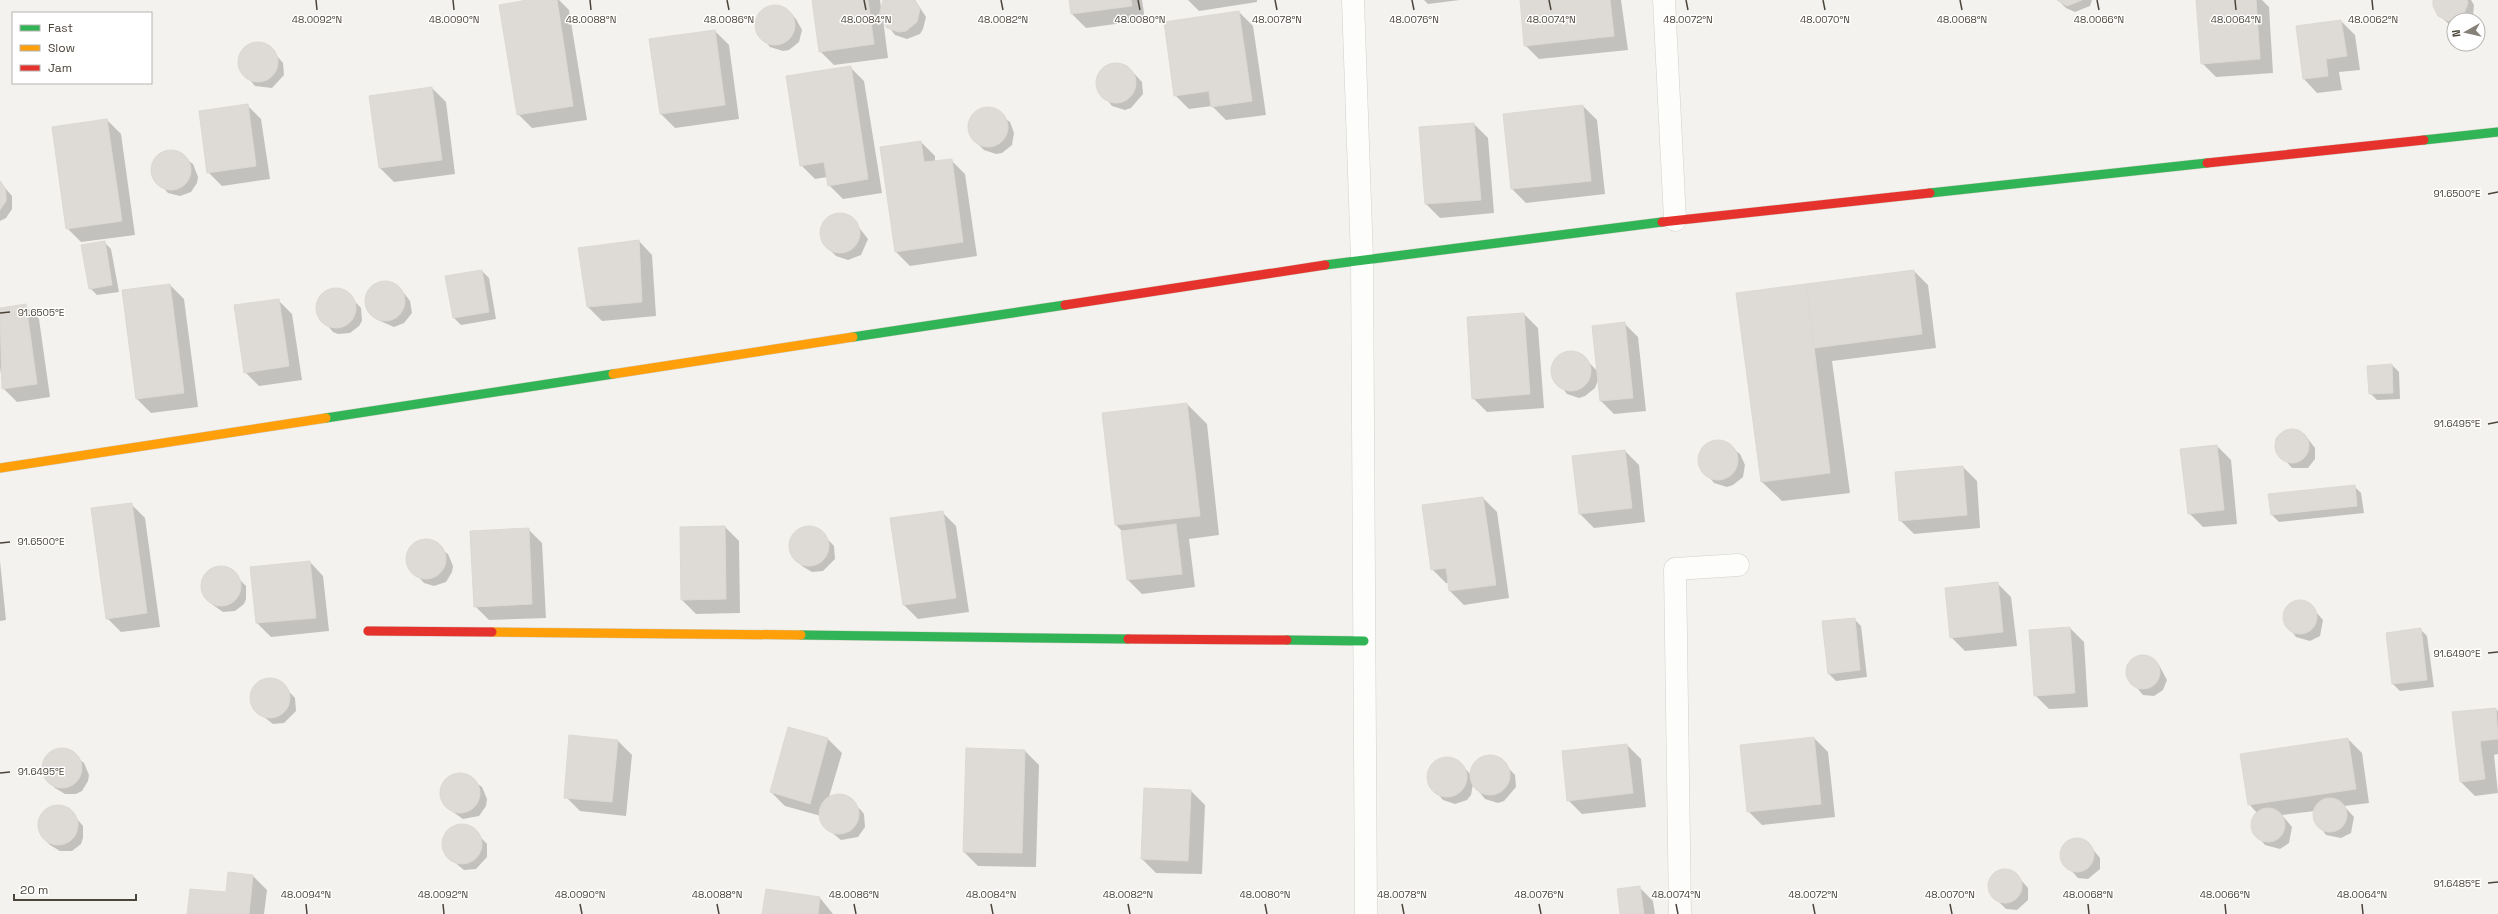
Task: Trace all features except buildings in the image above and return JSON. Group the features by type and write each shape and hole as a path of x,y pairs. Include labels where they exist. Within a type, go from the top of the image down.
{"street":[{"path":"1353,0 1362,259 1366,914"},
{"path":"1664,0 1676,220"},
{"path":"0,468 1362,259 1676,220 2498,132"},
{"path":"1680,914 1674,569 1738,565"},
{"path":"368,631 1364,641"}],"traffic: fast":[{"path":"2424,140 2498,132"},
{"path":"1930,193 2207,163"},
{"path":"1325,265 1662,222"},
{"path":"853,337 1065,305"},
{"path":"326,418 613,374"},
{"path":"801,635 1128,639"},
{"path":"1287,640 1364,641"}],"traffic: slow":[{"path":"613,374 853,337"},
{"path":"0,468 326,418"},
{"path":"492,632 801,635"}],"traffic: jam":[{"path":"2207,163 2424,140"},
{"path":"1662,222 1930,193"},
{"path":"1065,305 1325,265"},
{"path":"368,631 492,632"},
{"path":"1128,639 1287,640"}]}
